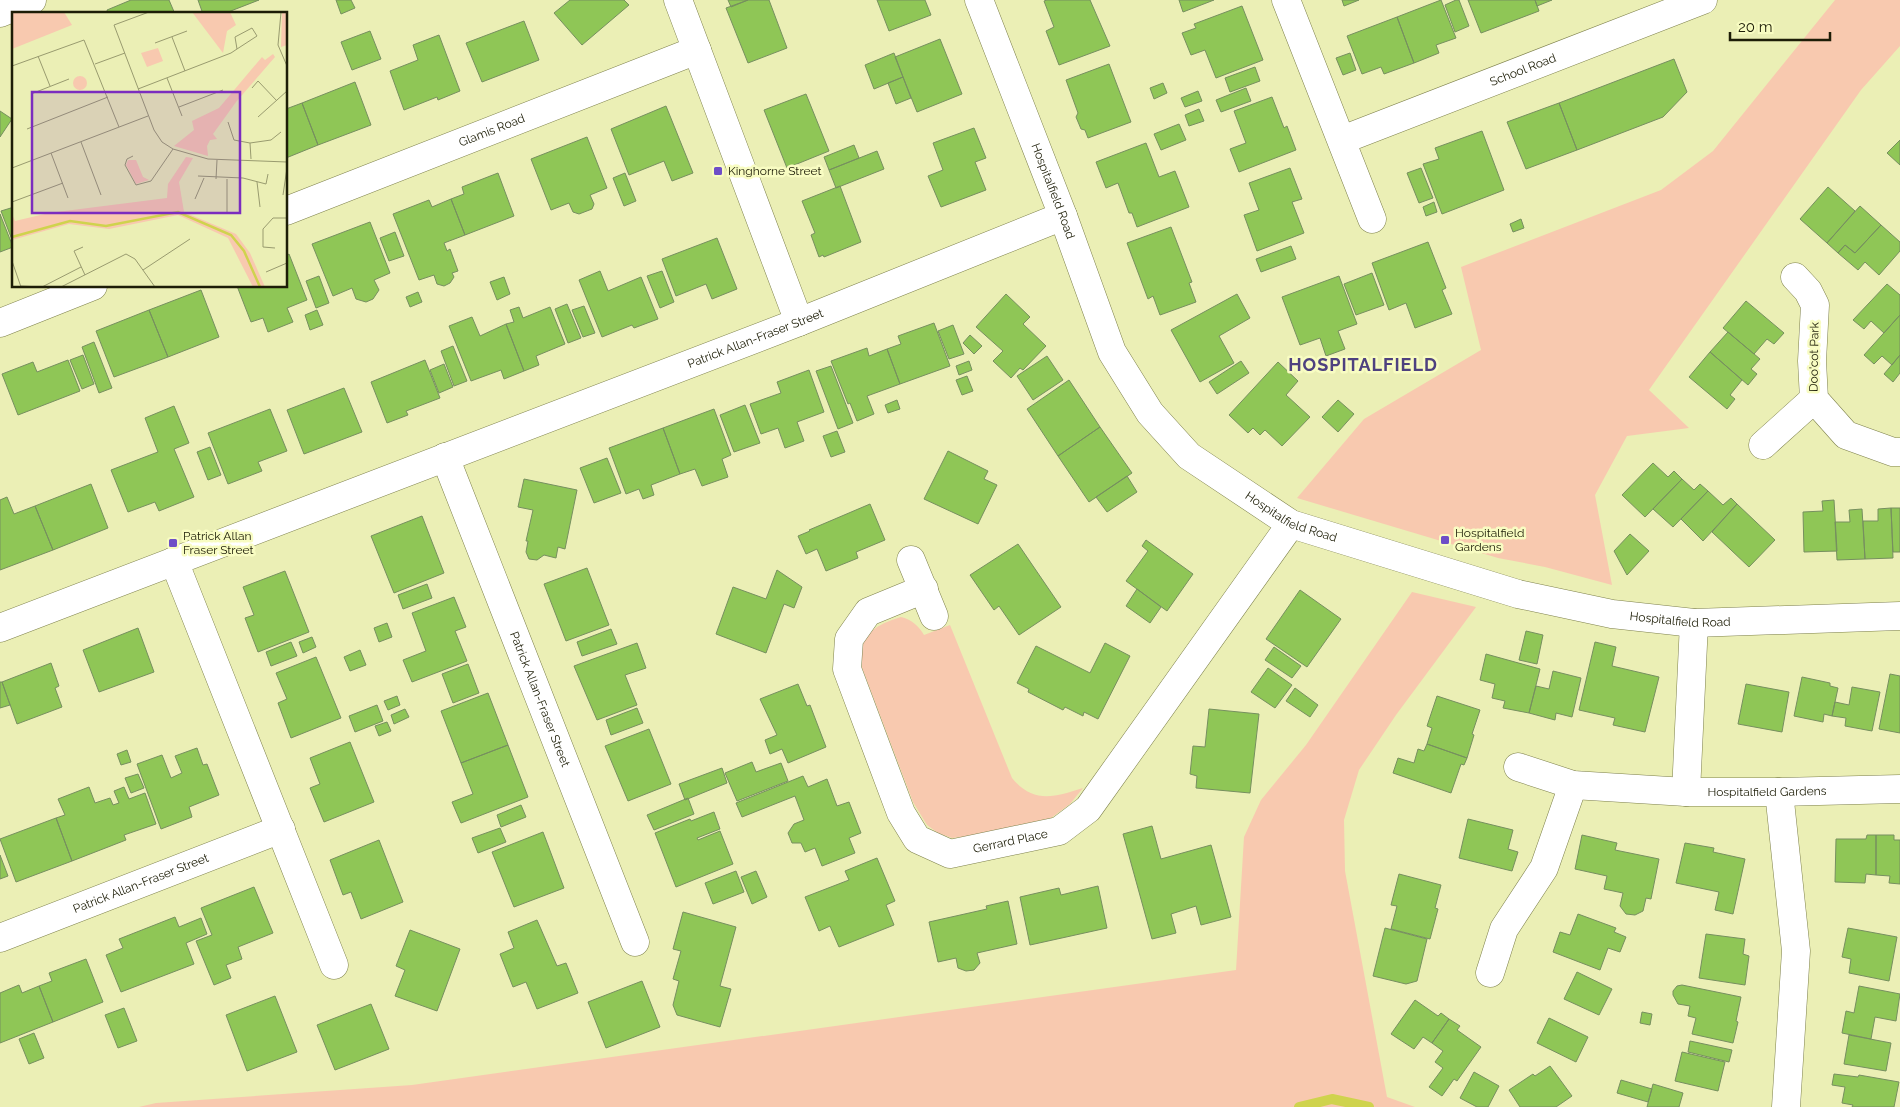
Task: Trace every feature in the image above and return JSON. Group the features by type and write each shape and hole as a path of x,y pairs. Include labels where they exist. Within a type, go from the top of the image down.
{"street":[{"path":"0,13 32,0"},
{"path":"678,0 799,322"},
{"name":"Hospitalfield Road","path":"979,0 1063,216 1112,352 1150,413 1189,456 1291,524 1518,594 1612,614 1694,623 1900,616"},
{"path":"1286,0 1372,219"},
{"name":"School Road","path":"1342,140 1702,0"},
{"name":"Glamis Road","path":"288,210 698,50"},
{"name":"Patrick Allan-Fraser Street","path":"0,628 799,322 1063,216"},
{"name":"Doo'cot Park","path":"1795,277 1808,291 1815,305 1812,361 1814,399 1846,435 1893,452 1900,452"},
{"path":"0,323 88,288"},
{"path":"1763,445 1814,399"},
{"name":"Patrick Allan-Fraser Street","path":"445,457 635,942"},
{"name":"Gerrard Place","path":"924,589 868,612 849,638 847,669 901,813 917,839 950,854 1059,831 1088,809 1291,524"},
{"path":"911,560 934,616"},
{"path":"174,561 334,965"},
{"path":"1686,792 1694,623"},
{"name":"Hospitalfield Gardens","path":"1518,767 1572,785 1686,792 1900,789"},
{"path":"1490,973 1504,929 1544,868 1572,785"},
{"path":"1779,792 1796,950 1786,1107"},
{"name":"Patrick Allan-Fraser Street","path":"0,938 281,829"}],"shaded area":[{"path":"1835,0 1900,0 1900,46 1861,90 1649,390 1689,428 1627,436 1595,495 1612,585 1545,567 1498,558 1297,498 1364,419 1481,350 1461,267 1661,190 1713,151"},
{"path":"1412,592 1476,607 1396,715 1359,770 1344,820 1345,871 1387,1097 1415,1107 139,1107 156,1103 412,1085 1236,970 1244,837 1261,800 1306,745"},
{"path":"901,617 914,623 924,635 950,625 1012,778 1028,792 1036,795 1054,796 1083,788 1070,804 1051,818 970,836 952,838 938,833 927,825 913,802 862,668 862,648 869,634 882,624"}],"building":[{"path":"131,0 169,0 174,12 108,12 107,10"},
{"path":"198,0 259,0 228,12 202,12"},
{"path":"336,0 351,0 355,8 341,14"},
{"path":"570,0 624,0 629,5 582,45 554,13"},
{"path":"728,0 748,0 731,7"},
{"path":"748,0 769,0 787,48 748,63 726,8"},
{"path":"877,0 925,0 931,15 889,31"},
{"path":"1090,0 1110,46 1059,65 1046,31 1054,27 1044,1"},
{"path":"1179,0 1214,0 1183,12"},
{"path":"1342,0 1359,0 1344,6"},
{"path":"1441,0 1456,38 1436,45 1439,53 1414,63 1397,17"},
{"path":"1459,0 1469,26 1455,32 1445,5"},
{"path":"1468,0 1535,0 1539,11 1481,33"},
{"path":"1535,0 1552,0 1537,6"},
{"path":"1242,6 1263,60 1216,78 1205,50 1191,55 1182,33 1196,28 1194,24"},
{"path":"1397,17 1414,63 1384,74 1381,67 1362,74 1347,36"},
{"path":"524,21 539,60 482,82 466,43"},
{"path":"370,31 381,59 352,70 341,42"},
{"path":"439,35 460,91 438,100 437,97 404,110 390,71 418,60 413,45"},
{"path":"940,39 962,94 917,112 895,57"},
{"path":"894,53 903,77 874,89 865,65"},
{"path":"1350,53 1356,70 1343,75 1336,58"},
{"path":"1674,59 1687,92 1663,117 1577,150 1559,103"},
{"path":"1109,64 1131,122 1088,138 1085,130 1081,129 1076,117 1078,113 1066,80"},
{"path":"1255,67 1260,81 1230,92 1225,78"},
{"path":"903,77 911,98 896,104 888,83"},
{"path":"355,82 371,125 318,145 302,103"},
{"path":"1163,83 1167,93 1154,99 1150,88"},
{"path":"1246,88 1251,101 1221,112 1216,100"},
{"path":"1198,91 1202,101 1185,107 1181,98"},
{"path":"806,94 829,151 787,168 764,110"},
{"path":"1272,97 1284,128 1287,126 1296,150 1239,172 1230,149 1246,143 1234,111"},
{"path":"302,103 318,145 288,157 288,108"},
{"path":"1559,103 1577,150 1526,169 1507,122"},
{"path":"666,106 693,173 672,181 664,161 629,175 611,129"},
{"path":"1199,109 1204,121 1189,126 1185,115"},
{"path":"0,111 12,119 0,137"},
{"path":"1179,124 1186,140 1161,150 1154,134"},
{"path":"974,128 986,158 975,162 986,190 941,207 928,176 943,170 933,143"},
{"path":"1482,131 1504,190 1442,214 1423,164 1439,159 1435,148"},
{"path":"587,137 607,188 590,195 594,204 592,209 579,214 573,212 569,203 551,210 531,159"},
{"path":"1900,140 1900,165 1887,153"},
{"path":"1146,143 1159,177 1175,171 1189,207 1137,227 1132,213 1129,213 1118,183 1106,188 1096,162"},
{"path":"854,145 859,158 829,170 824,157"},
{"path":"877,151 884,169 836,188 829,170"},
{"path":"1290,168 1302,199 1292,202 1304,233 1257,251 1244,215 1259,210 1249,183"},
{"path":"1421,168 1433,198 1419,203 1407,173"},
{"path":"498,173 514,216 465,235 451,199 464,194 462,187"},
{"path":"625,173 636,201 624,206 613,178"},
{"path":"840,186 861,242 824,257 823,255 819,257 811,235 815,233 802,201"},
{"path":"1828,187 1855,211 1827,243 1800,219"},
{"path":"451,199 465,235 444,243 447,251 450,249 458,271 452,273 454,277 450,283 444,286 437,284 434,275 419,280 393,214 429,200 432,207"},
{"path":"1434,202 1437,212 1426,216 1423,207"},
{"path":"1860,206 1881,225 1855,253 1845,245 1838,253 1827,243"},
{"path":"12,208 12,240 1,211"},
{"path":"0,214 12,247 0,252"},
{"path":"1521,219 1524,228 1513,232 1510,224"},
{"path":"370,222 390,273 374,280 379,290 373,299 366,302 356,299 352,288 333,296 312,244"},
{"path":"1881,225 1900,242 1900,251 1879,275 1865,262 1858,270 1838,253 1845,245 1855,253"},
{"path":"1171,227 1192,282 1189,283 1196,302 1160,315 1153,296 1148,299 1127,243"},
{"path":"395,232 404,256 389,261 380,238"},
{"path":"717,238 737,289 712,299 706,284 676,296 662,259"},
{"path":"1428,242 1446,288 1442,290 1452,314 1415,328 1406,303 1389,310 1372,263"},
{"path":"1291,246 1296,259 1261,272 1256,259"},
{"path":"288,255 307,300 287,308 293,322 268,332 263,318 251,322 238,288 288,288"},
{"path":"600,271 608,291 641,277 658,319 634,328 632,325 602,337 579,280"},
{"path":"662,271 674,302 660,308 647,276"},
{"path":"1372,273 1384,305 1356,315 1344,284"},
{"path":"319,276 329,303 316,308 306,281"},
{"path":"1339,276 1357,324 1338,331 1345,349 1326,356 1320,338 1300,345 1282,297"},
{"path":"504,277 510,294 497,300 490,282"},
{"path":"1887,284 1900,295 1900,315 1884,333 1871,321 1864,329 1853,320"},
{"path":"201,290 219,337 168,357 149,310"},
{"path":"418,292 422,302 410,307 406,297"},
{"path":"1006,294 1030,317 1023,324 1046,346 1023,370 1020,368 1011,378 993,361 1003,351 976,327"},
{"path":"1237,294 1250,318 1219,336 1234,363 1200,382 1171,330"},
{"path":"1746,301 1784,333 1774,344 1767,339 1754,354 1723,328"},
{"path":"567,304 581,338 568,343 555,309"},
{"path":"584,306 595,333 583,337 572,310"},
{"path":"519,307 523,318 550,307 565,344 536,356 539,365 524,371 506,324 514,322 510,310"},
{"path":"149,310 168,357 114,377 96,331"},
{"path":"317,310 323,325 310,330 305,315"},
{"path":"1900,315 1900,355 1892,365 1882,356 1874,364 1864,355"},
{"path":"472,317 480,336 506,324 524,371 504,379 501,370 471,381 449,326"},
{"path":"934,323 950,366 900,384 887,349 901,344 898,336"},
{"path":"953,325 964,354 949,359 938,331"},
{"path":"1728,332 1760,359 1751,369 1757,374 1748,385 1710,352"},
{"path":"970,335 982,346 974,354 963,343"},
{"path":"94,342 112,388 99,393 82,347"},
{"path":"453,346 467,381 454,386 441,351"},
{"path":"867,348 869,356 887,349 900,384 867,396 874,414 857,421 831,361"},
{"path":"1710,352 1742,380 1730,395 1735,399 1727,409 1689,377"},
{"path":"83,355 94,384 82,389 70,360"},
{"path":"1900,355 1900,373 1893,382 1884,374"},
{"path":"1047,356 1063,380 1033,400 1017,376"},
{"path":"68,360 80,391 18,415 2,374 33,362 37,372"},
{"path":"425,360 440,398 406,411 408,415 387,423 371,382"},
{"path":"969,361 972,370 959,375 956,366"},
{"path":"1241,361 1249,373 1217,394 1209,382"},
{"path":"1278,362 1298,381 1286,395 1310,417 1282,446 1265,430 1260,435 1253,428 1248,433 1229,415"},
{"path":"444,364 453,387 439,393 430,370"},
{"path":"831,366 853,423 838,429 816,371"},
{"path":"809,370 824,412 797,422 804,441 785,448 778,428 761,434 750,404 781,393 777,382"},
{"path":"967,376 973,391 962,395 956,380"},
{"path":"1069,380 1100,427 1058,456 1027,409"},
{"path":"344,388 362,432 304,454 287,410"},
{"path":"897,400 900,409 888,413 885,405"},
{"path":"1338,400 1354,414 1338,432 1322,417"},
{"path":"745,405 760,443 734,452 720,415"},
{"path":"174,406 189,443 174,449 194,497 159,511 155,502 128,512 111,470 158,452 145,418"},
{"path":"270,409 287,451 258,462 262,471 228,484 208,433"},
{"path":"714,409 731,455 722,459 728,477 702,486 695,469 680,474 663,428"},
{"path":"1100,427 1132,473 1089,502 1058,456"},
{"path":"663,428 680,474 651,485 654,495 643,499 639,489 626,494 609,448"},
{"path":"837,431 845,452 831,457 823,436"},
{"path":"210,447 221,475 208,480 197,452"},
{"path":"948,451 988,471 984,479 997,485 978,524 924,499"},
{"path":"607,458 621,493 594,503 580,468"},
{"path":"1653,463 1668,477 1674,471 1682,479 1645,517 1622,495"},
{"path":"1127,476 1137,492 1107,512 1096,497"},
{"path":"524,479 577,490 565,549 558,547 556,558 544,555 537,560 529,559 526,552 528,541 526,541 533,510 518,507"},
{"path":"1682,479 1694,490 1700,484 1708,491 1673,527 1653,509"},
{"path":"91,484 108,528 53,550 35,506"},
{"path":"1708,491 1723,505 1731,498 1737,504 1703,541 1681,519"},
{"path":"7,497 14,514 35,506 53,550 0,570 0,500"},
{"path":"1834,500 1837,551 1804,552 1803,512 1823,511 1822,501"},
{"path":"870,504 885,540 856,552 858,558 826,571 817,549 806,554 798,536"},
{"path":"1737,504 1775,540 1749,567 1712,532"},
{"path":"1891,508 1900,508 1900,552 1893,552"},
{"path":"1891,508 1893,558 1865,559 1863,521 1878,521 1878,509"},
{"path":"1862,509 1865,559 1837,560 1835,522 1850,522 1849,510"},
{"path":"422,516 444,573 394,593 371,536"},
{"path":"1630,534 1649,551 1627,575 1614,551"},
{"path":"1146,540 1193,574 1167,611 1126,581 1148,551 1142,546"},
{"path":"1018,544 1061,607 1019,635 999,606 994,610 970,575"},
{"path":"587,568 609,625 566,641 544,584"},
{"path":"777,570 802,587 794,608 784,604 766,653 716,634 733,587 766,599"},
{"path":"285,571 309,632 258,652 245,618 254,615 243,587"},
{"path":"427,584 432,598 403,609 398,595"},
{"path":"1137,589 1161,607 1150,623 1126,606"},
{"path":"1300,590 1341,619 1307,667 1266,639"},
{"path":"454,597 466,627 455,631 467,661 412,682 403,660 426,651 412,613"},
{"path":"387,623 392,637 379,642 374,628"},
{"path":"138,628 154,672 99,692 83,650"},
{"path":"611,629 617,644 582,656 577,642"},
{"path":"1526,631 1543,635 1537,664 1519,660"},
{"path":"312,637 316,647 303,653 299,642"},
{"path":"291,642 297,656 271,666 266,652"},
{"path":"1595,642 1616,647 1612,666 1659,677 1645,732 1613,725 1615,718 1579,710"},
{"path":"637,643 646,668 625,675 637,705 597,720 574,666"},
{"path":"1105,643 1130,656 1098,719 1084,712 1083,716 1065,707 1063,710 1028,692 1029,689 1017,683 1036,646 1090,673"},
{"path":"1274,647 1301,666 1292,678 1265,660"},
{"path":"360,650 366,665 350,671 344,657"},
{"path":"1486,654 1540,669 1529,713 1503,708 1505,701 1492,698 1495,684 1480,680"},
{"path":"316,657 341,718 291,738 278,703 287,699 276,673"},
{"path":"51,663 59,686 55,688 62,707 17,724 2,682"},
{"path":"468,664 479,693 453,703 442,674"},
{"path":"1268,668 1292,685 1275,708 1251,692"},
{"path":"1553,671 1581,678 1572,717 1556,713 1555,720 1529,713 1536,686 1549,689"},
{"path":"1890,674 1900,676 1900,733 1879,729"},
{"path":"1802,677 1830,683 1830,686 1838,688 1832,716 1824,714 1823,722 1794,716"},
{"path":"0,682 2,682 10,705 0,708"},
{"path":"798,684 807,706 810,705 826,747 788,763 782,749 770,754 765,740 777,735 760,699"},
{"path":"1746,684 1789,692 1782,732 1738,724"},
{"path":"1852,687 1880,692 1872,731 1845,726 1846,718 1832,716 1835,702 1849,705"},
{"path":"1295,688 1318,705 1310,717 1286,701"},
{"path":"488,693 508,745 461,763 441,711"},
{"path":"397,696 400,705 388,710 384,701"},
{"path":"1437,696 1480,710 1467,758 1427,744 1432,728 1427,726"},
{"path":"377,705 383,721 355,732 349,716"},
{"path":"637,708 643,723 611,735 606,720"},
{"path":"405,709 409,717 394,724 391,715"},
{"path":"1209,709 1259,714 1250,793 1196,788 1197,776 1190,774 1193,746 1205,747"},
{"path":"387,722 391,731 379,736 375,726"},
{"path":"649,729 671,784 628,801 605,746"},
{"path":"350,742 374,802 324,822 310,788 320,784 310,758"},
{"path":"1427,744 1467,758 1464,765 1461,764 1451,793 1393,773 1398,758 1414,763 1418,749 1424,751"},
{"path":"508,745 528,797 461,823 452,802 473,794 461,763"},
{"path":"197,748 203,765 207,764 219,795 189,807 192,817 161,829 137,764 162,755 171,778 182,773 175,756"},
{"path":"127,750 131,762 121,765 117,754"},
{"path":"752,762 756,772 781,763 788,781 737,801 725,773"},
{"path":"722,768 727,783 685,800 679,784"},
{"path":"138,774 144,788 131,793 125,778"},
{"path":"803,776 808,787 827,779 837,806 849,802 861,833 849,838 855,853 822,866 815,848 805,852 801,843 792,843 788,833 794,824 804,820 795,796 742,817 736,803"},
{"path":"89,787 95,803 110,798 113,805 119,803 114,791 124,787 129,799 145,793 156,824 124,835 126,840 72,861 56,818 65,815 58,799"},
{"path":"688,798 694,814 654,830 647,815"},
{"path":"521,805 526,817 501,827 497,815"},
{"path":"714,812 720,829 697,838 698,840 720,831 733,864 676,887 655,833"},
{"path":"56,818 72,861 16,882 0,839"},
{"path":"1468,819 1513,830 1508,849 1518,852 1512,871 1459,858"},
{"path":"1152,826 1161,859 1211,845 1231,917 1201,925 1196,906 1171,914 1176,933 1152,939 1123,834"},
{"path":"500,828 506,842 478,853 472,838"},
{"path":"543,832 564,888 514,907 492,852"},
{"path":"1582,835 1617,843 1615,850 1659,859 1651,899 1646,898 1643,911 1635,915 1626,914 1620,906 1623,893 1604,889 1607,876 1575,869"},
{"path":"1867,835 1876,835 1876,875 1866,874 1865,883 1835,882 1836,839 1866,839"},
{"path":"1876,835 1894,835 1894,840 1900,840 1900,884 1889,883 1890,876 1876,875"},
{"path":"379,840 403,902 361,919 351,892 343,895 330,860"},
{"path":"1685,843 1714,848 1713,852 1745,859 1733,914 1715,910 1719,892 1676,883"},
{"path":"0,855 8,876 0,879"},
{"path":"877,858 895,901 886,905 894,925 839,947 830,926 819,931 805,897 849,880 845,871"},
{"path":"736,871 744,892 713,904 705,883"},
{"path":"756,871 767,897 752,904 741,877"},
{"path":"1399,874 1441,885 1435,908 1438,909 1430,939 1391,929 1397,906 1391,905"},
{"path":"1098,886 1107,928 1030,945 1020,897 1059,888 1061,895"},
{"path":"254,887 273,933 238,947 242,959 226,965 231,978 214,985 196,941 212,935 201,908"},
{"path":"1008,901 1017,944 977,953 980,963 974,970 966,971 958,968 956,958 938,962 929,922 987,909 986,906"},
{"path":"683,912 736,927 720,986 731,989 720,1027 677,1015 673,1005 679,981 673,979 681,951 673,949"},
{"path":"1578,914 1616,928 1614,932 1626,937 1620,952 1608,948 1600,970 1553,952 1560,932 1570,935"},
{"path":"175,917 179,927 201,918 207,934 186,943 194,964 121,992 106,955 123,948 119,939"},
{"path":"537,920 557,966 566,963 578,993 537,1009 526,982 513,987 500,954 514,948 508,932"},
{"path":"1385,928 1427,939 1417,981 1406,984 1373,976"},
{"path":"1848,928 1897,937 1889,981 1849,973 1851,959 1842,957"},
{"path":"410,930 460,949 437,1011 395,996 405,970 396,966"},
{"path":"1706,934 1745,939 1743,954 1749,956 1745,985 1699,978"},
{"path":"86,959 103,1002 53,1022 39,986 52,981 49,973"},
{"path":"1577,972 1612,989 1599,1015 1564,999"},
{"path":"642,981 660,1027 606,1048 588,1002"},
{"path":"19,985 22,993 39,986 53,1022 0,1043 0,993"},
{"path":"1682,985 1741,997 1733,1043 1692,1034 1696,1018 1688,1016 1690,1006 1678,1004 1673,995 1673,991 1677,986"},
{"path":"1859,986 1900,994 1896,1021 1875,1017 1871,1039 1842,1033 1846,1011 1854,1013"},
{"path":"275,996 297,1052 247,1071 226,1015"},
{"path":"1415,1000 1438,1016 1441,1013 1449,1019 1432,1043 1423,1037 1414,1049 1391,1034"},
{"path":"371,1004 389,1049 335,1070 317,1025"},
{"path":"124,1008 137,1041 118,1048 105,1015"},
{"path":"1642,1012 1652,1014 1650,1025 1640,1023"},
{"path":"1549,1018 1588,1037 1576,1062 1537,1043"},
{"path":"1449,1019 1460,1026 1457,1030 1481,1047 1457,1081 1454,1079 1442,1096 1429,1087 1443,1068 1435,1062 1443,1051 1432,1043"},
{"path":"34,1033 44,1058 29,1064 19,1039"},
{"path":"1849,1035 1891,1043 1886,1071 1844,1064"},
{"path":"1690,1041 1732,1050 1729,1062 1688,1052"},
{"path":"1682,1052 1725,1062 1718,1091 1675,1081"},
{"path":"1550,1066 1572,1096 1556,1107 1520,1107 1509,1090 1533,1074 1535,1076"},
{"path":"1474,1072 1499,1086 1488,1107 1477,1107 1460,1098"},
{"path":"1834,1074 1858,1077 1859,1075 1899,1082 1894,1107 1852,1107 1853,1105 1842,1103 1845,1087 1832,1085"},
{"path":"1621,1080 1652,1089 1648,1102 1617,1093"},
{"path":"1653,1084 1683,1093 1679,1107 1647,1107"}],"waterway":[{"path":"1299,1107 1332,1099 1369,1107"}],"place":[{"name":"Kinghorne Street","path":"718,171"},
{"name":"Hospitalfield Gardens","path":"1445,540"},
{"name":"Patrick Allan Fraser Street","path":"173,543"}],"district":[{"name":"HOSPITALFIELD","path":"1363,365"}]}
